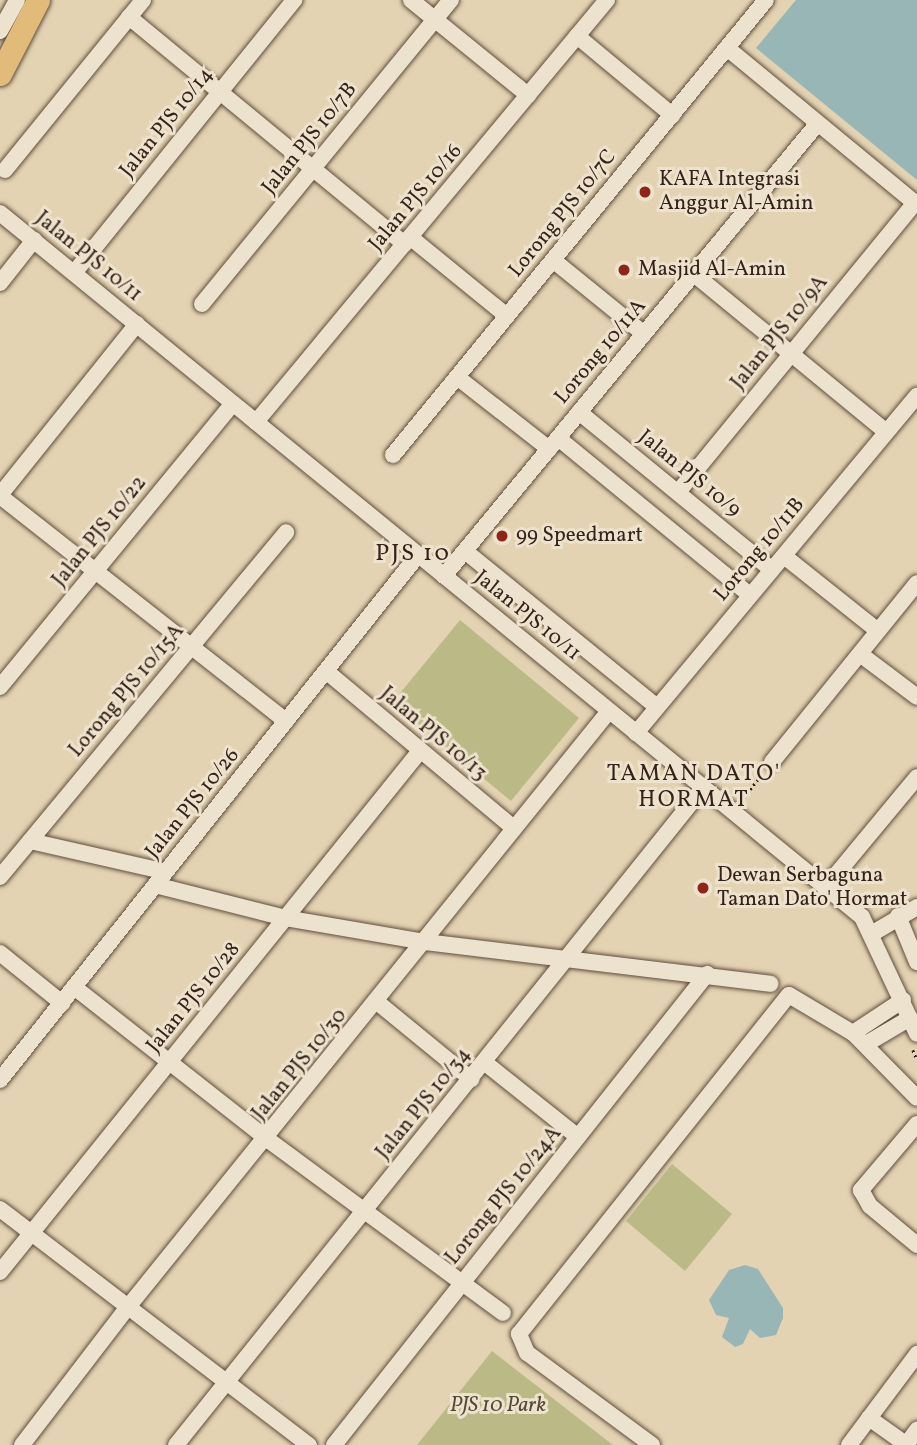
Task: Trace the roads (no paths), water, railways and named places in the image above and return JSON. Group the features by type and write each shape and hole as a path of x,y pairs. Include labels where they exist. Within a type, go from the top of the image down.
{"highway":[{"path":"0,74 38,0"}],"street":[{"path":"0,31 17,0"},
{"path":"5,170 143,0"},
{"name":"Jalan PJS 10/14","path":"74,273 294,0"},
{"path":"411,0 528,95"},
{"name":"Jalan PJS 10/7B","path":"202,304 451,0"},
{"name":"Jalan PJS 10/16","path":"256,422 607,0"},
{"name":"Lorong PJS 10/7C","path":"393,455 766,0"},
{"path":"129,17 313,169 507,316"},
{"path":"577,36 672,115"},
{"path":"727,48 818,123"},
{"name":"Jalan PJS 10/9A","path":"678,491 915,203 818,123"},
{"name":"Lorong 10/11A","path":"444,576 818,123"},
{"name":"Jalan PJS 10/11","path":"0,213 862,918 873,933 903,1000 905,1021 917,1034"},
{"path":"0,283 34,240"},
{"path":"553,260 644,334"},
{"path":"694,274 885,431"},
{"path":"136,324 0,495 190,649 286,721"},
{"path":"457,377 553,444 750,595"},
{"name":"Lorong 10/11B","path":"636,733 885,431 917,396"},
{"name":"Jalan PJS 10/22","path":"0,687 233,403"},
{"name":"Jalan PJS 10/9","path":"579,412 772,570"},
{"name":"Lorong PJS 10/15A","path":"0,877 286,532"},
{"path":"465,551 657,707"},
{"name":"Jalan PJS 10/26","path":"0,1080 418,555"},
{"path":"783,556 878,631"},
{"path":"772,762 917,583"},
{"path":"860,654 917,697"},
{"name":"Jalan PJS 10/13","path":"326,671 514,828"},
{"name":"Jalan PJS 10/30","path":"22,1445 128,1307 268,1139 609,711"},
{"name":"Jalan PJS 10/28","path":"0,1272 420,751"},
{"path":"825,888 917,777"},
{"name":"Jalan PJS 10/34","path":"176,1445 703,788"},
{"path":"30,841 285,918 425,942 707,974 770,984"},
{"path":"873,933 917,907"},
{"path":"898,916 917,962"},
{"path":"0,953 62,1003"},
{"name":"Lorong PJS 10/24A","path":"334,1445 707,974"},
{"path":"74,987 268,1139 503,1312"},
{"path":"652,1445 527,1353 519,1334 789,995 853,1033 917,1098"},
{"path":"853,1033 903,1000"},
{"path":"377,1002 471,1079"},
{"path":"866,1044 905,1021"},
{"path":"484,1062 578,1137"},
{"path":"917,1124 861,1190 870,1206 917,1245"},
{"path":"0,1209 309,1445"},
{"path":"849,1445 917,1354"},
{"path":"869,1418 907,1445 917,1430"}],"water":[{"path":"796,0 917,0 917,180 756,48"},
{"path":"745,1265 758,1269 783,1308 783,1318 776,1335 760,1338 750,1329 743,1344 735,1347 722,1337 729,1318 716,1315 709,1300 729,1270"}],"place":[{"name":"KAFA Integrasi Anggur Al-Amin","path":"645,192"},
{"name":"Masjid Al-Amin","path":"624,270"},
{"name":"99 Speedmart","path":"502,536"},
{"name":"Dewan Serbaguna Taman Dato' Hormat","path":"703,888"}],"district":[{"name":"PJS 10","path":"413,555"},
{"name":"TAMAN DATO' HORMAT","path":"694,787"}],"park label":[{"name":"PJS 10 Park","path":"498,1406"}]}
